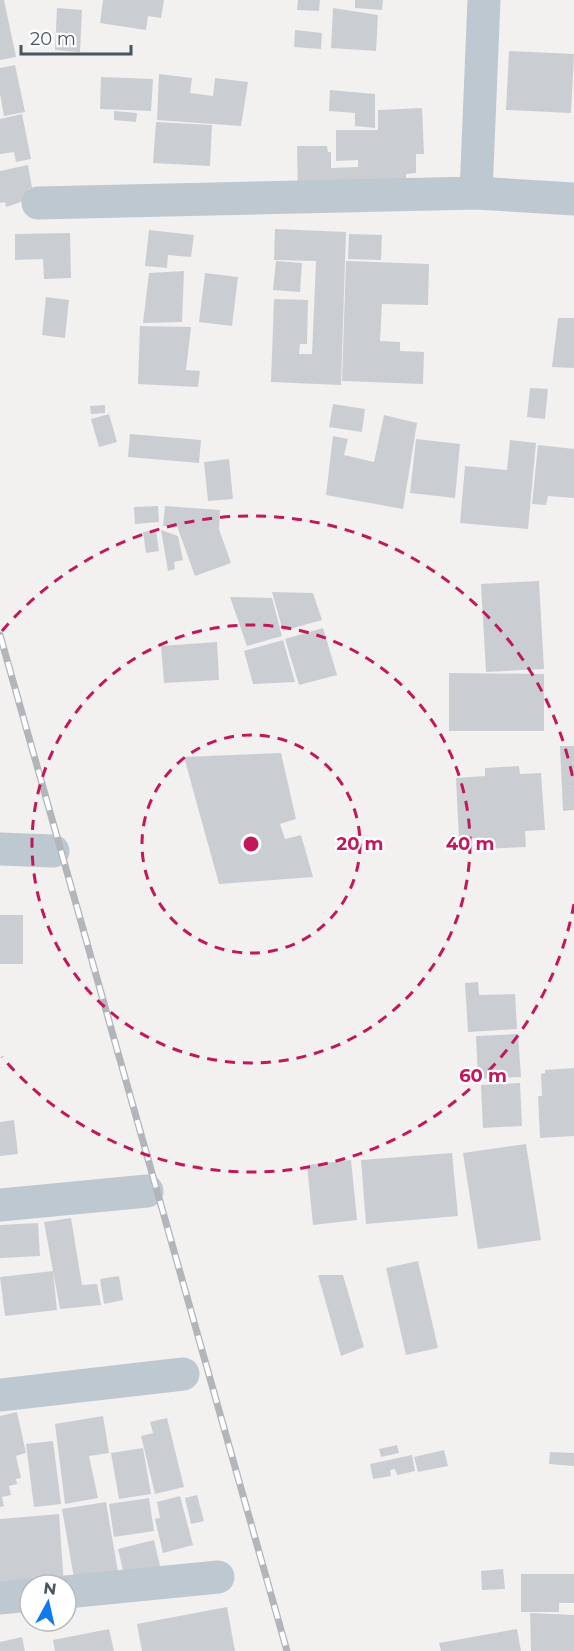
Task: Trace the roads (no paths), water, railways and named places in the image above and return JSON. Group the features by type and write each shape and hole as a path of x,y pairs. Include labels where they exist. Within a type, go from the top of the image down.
{"street":[{"path":"476,193 484,0"},
{"path":"38,203 476,193 574,199"},
{"path":"0,849 53,850"},
{"path":"0,1204 147,1191"},
{"path":"0,1395 183,1374"},
{"path":"78,1591 218,1577"},
{"path":"0,1598 18,1596"}],"railway":[{"path":"0,635 287,1651"}]}
